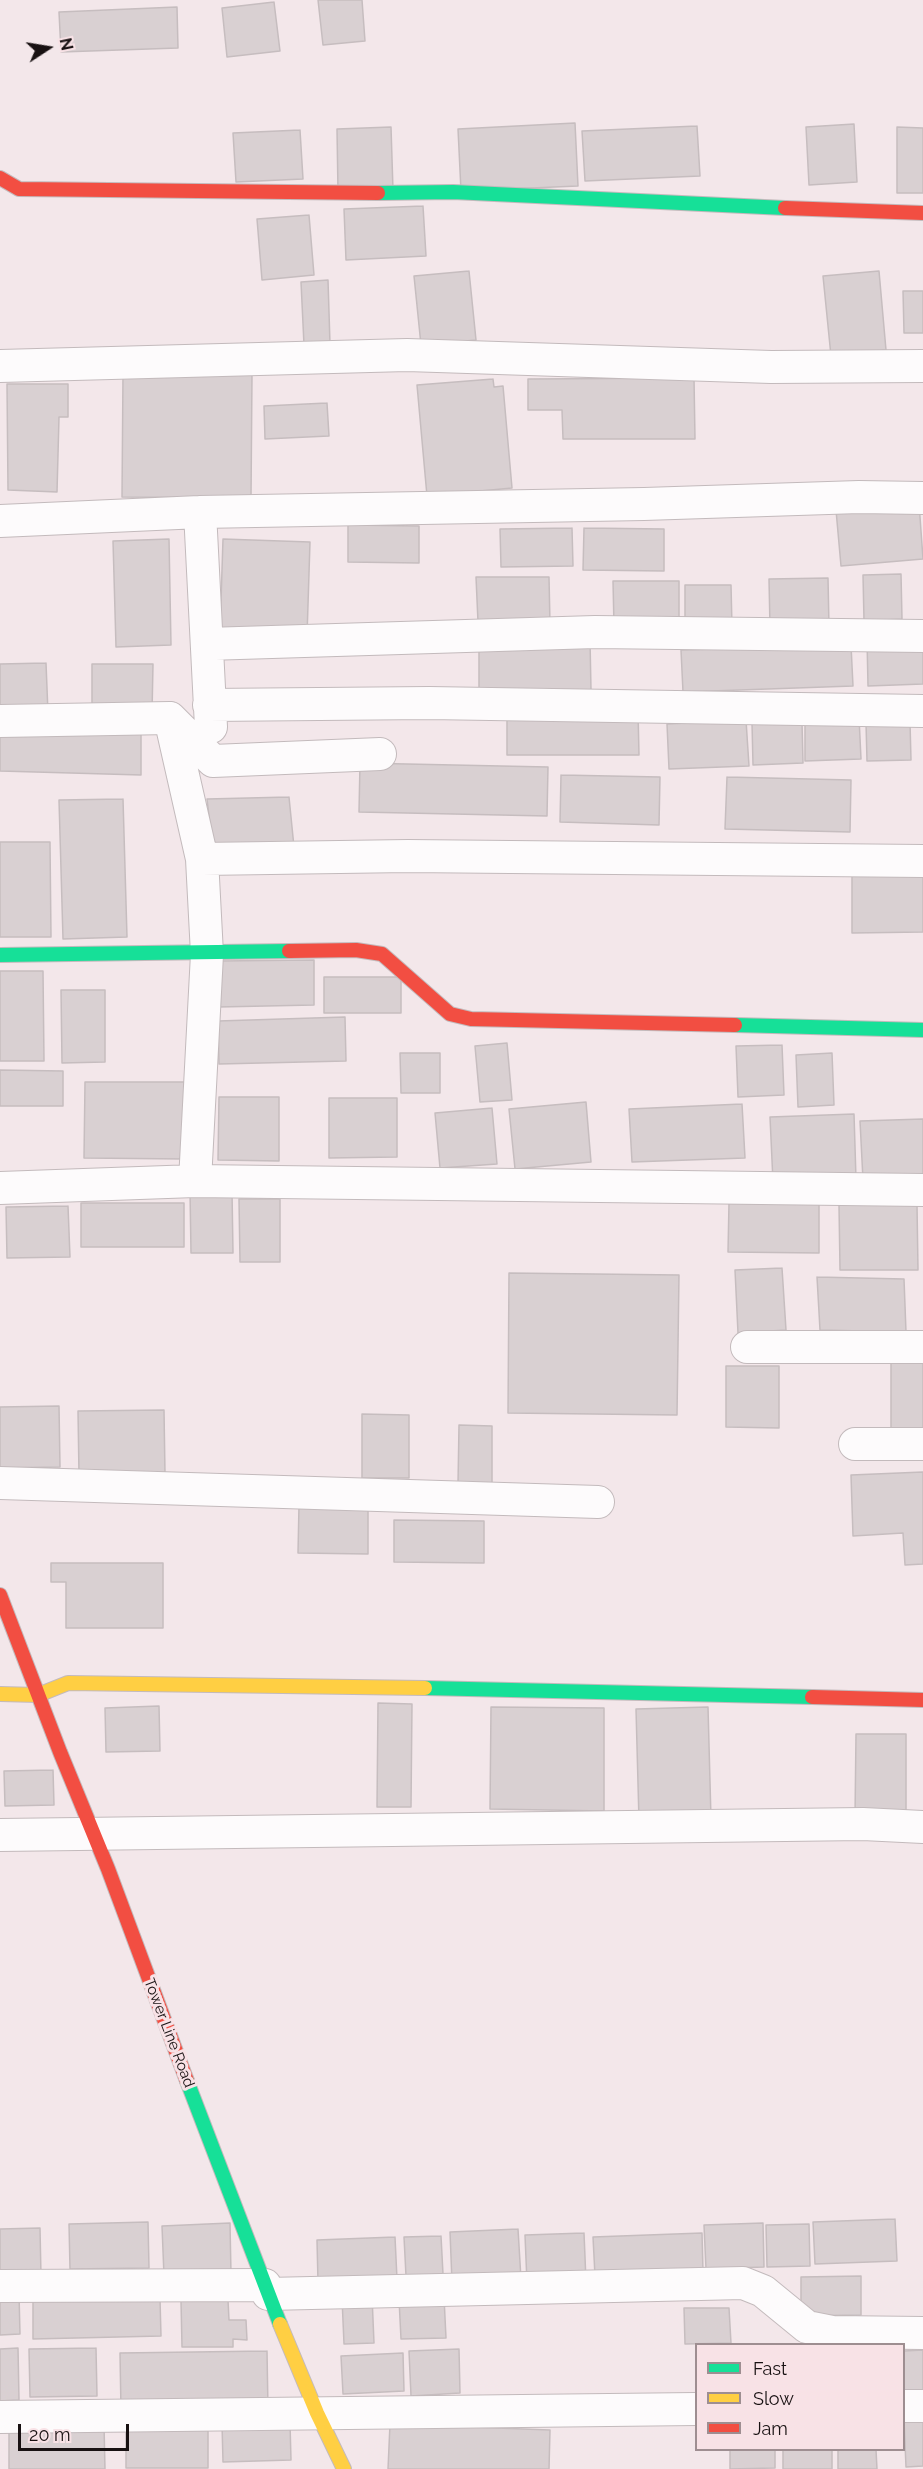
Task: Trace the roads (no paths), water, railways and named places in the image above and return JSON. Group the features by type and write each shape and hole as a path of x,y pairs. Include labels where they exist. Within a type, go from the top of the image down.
{"street":[{"path":"0,178 19,189 320,194 453,192 725,206 923,213"},
{"path":"0,366 407,355 771,367 923,366"},
{"path":"0,521 200,512 644,504 859,497 923,498"},
{"path":"200,512 213,761"},
{"path":"207,644 595,632 923,636"},
{"path":"210,705 429,703 923,711"},
{"path":"170,718 202,859 207,954 195,1181"},
{"path":"0,721 170,718 213,761 380,754"},
{"path":"202,859 408,856 923,861"},
{"path":"0,955 207,954 357,950 382,954 450,1014 471,1019 923,1030"},
{"path":"0,1188 195,1181 923,1190"},
{"path":"747,1347 923,1347"},
{"path":"855,1444 923,1444"},
{"path":"0,1482 598,1502"},
{"name":"Tower Line Road","path":"0,1595 108,1869 137,1951 267,2290 317,2413 344,2469"},
{"path":"0,1694 38,1695 68,1683 450,1688 923,1700"},
{"path":"0,1835 863,1824 923,1827"},
{"path":"0,2286 267,2290 743,2283 763,2291 807,2327 832,2332 923,2333"},
{"path":"905,2406 923,2406"},
{"path":"0,2417 695,2409"}]}
